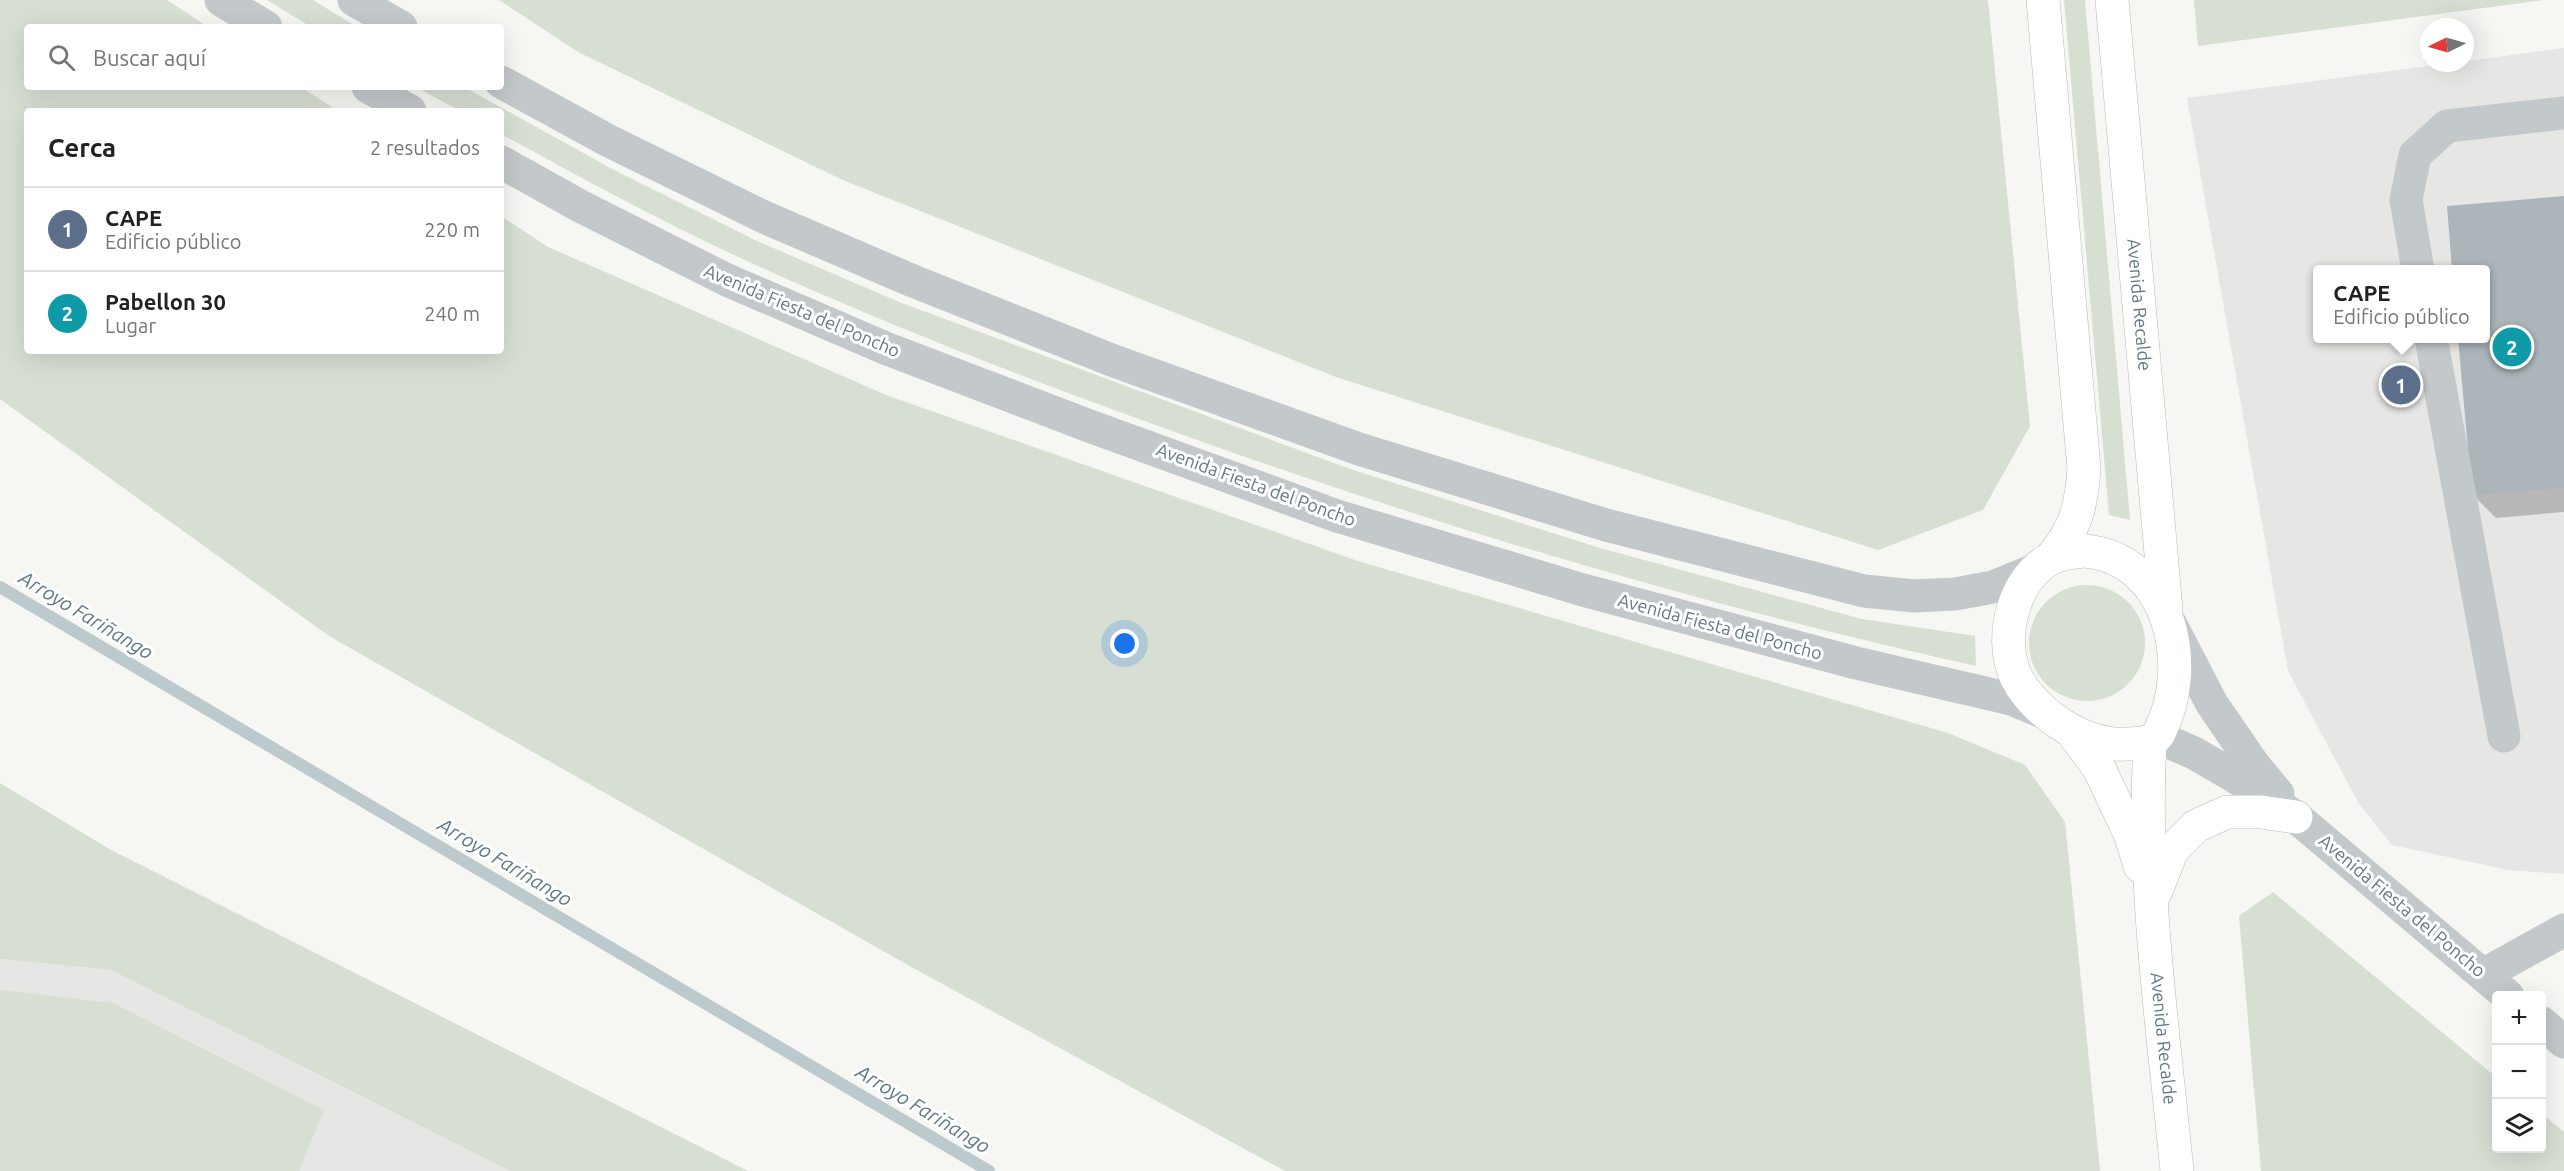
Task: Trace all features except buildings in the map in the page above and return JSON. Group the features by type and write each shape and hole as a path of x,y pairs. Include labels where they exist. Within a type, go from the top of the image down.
{"main road":[{"path":"2041,565 2067,553 2104,552 2126,563 2143,579 2168,617 2174,654 2173,693 2166,718 2154,739 2122,745 2072,732 2045,713 2024,690 2014,672 2009,650 2010,623 2018,595 2041,565 2067,538 2077,518 2084,469 2043,0"},
{"name":"Avenida Recalde","path":"2112,0 2168,617"},
{"name":"Avenida Recalde","path":"2072,732 2099,768 2131,836 2151,904"},
{"name":"Avenida Recalde","path":"2154,739 2147,792 2151,904 2177,1171"},
{"path":"2151,904 2172,850 2196,826 2227,812 2261,812 2296,817"}],"street":[{"path":"221,0 261,24"},
{"path":"354,0 396,24"},
{"path":"504,84 609,141 766,218 861,259 1114,361 1359,449 1606,525 1864,591 1914,596 1955,594 1993,586 2041,565"},
{"path":"373,90 406,108"},
{"path":"2417,265 2406,200 2415,155 2447,126 2564,114"},
{"name":"Avenida Fiesta del Poncho","path":"504,164 580,206 727,280 885,348 1092,427 1337,516 1583,590 1856,663 2010,699 2045,713"},
{"path":"2432,343 2504,736"},
{"name":"Avenida Fiesta del Poncho","path":"2168,617 2212,704 2254,765 2296,817"},
{"name":"Avenida Fiesta del Poncho","path":"2154,739 2211,763 2296,817 2502,991"},
{"path":"2483,975 2564,930"},
{"path":"2546,1027 2564,1042"}],"shaded area":[{"path":"0,0 167,0 203,24 24,24 24,90 306,90 333,108 24,108 24,354 504,354 504,218 548,247 886,395 1358,561 1948,733 2025,765 2065,822 2100,1171 1285,1171 906,964 329,636 0,399"},
{"path":"267,0 313,0 352,24 306,24"},
{"path":"499,0 1988,0 2030,426 1983,510 1878,550 1336,377 845,181 578,52"},
{"path":"2064,0 2085,0 2130,520 2109,515"},
{"path":"2194,0 2543,0 2198,46"},
{"path":"2564,48 2564,874 2508,870 2392,845 2359,804 2288,671 2187,98 2420,67 2420,72 2474,72 2474,60"},
{"path":"422,90 469,90 502,108 454,108"},
{"path":"504,109 614,170 757,241 899,302 1350,469 1600,548 1862,619 1975,636 1976,666 1784,620 1594,568 1404,510 1217,447 921,336 805,287 623,200 504,136"},
{"path":"2087,585 2109,589 2128,602 2141,621 2145,643 2141,665 2128,684 2109,697 2087,701 2065,697 2046,684 2033,665 2029,643 2033,621 2046,602 2065,589"},
{"path":"0,783 111,850 748,1171 510,1171 111,970 0,959"},
{"path":"2273,892 2492,1074 2492,1153 2546,1153 2546,1117 2564,1132 2564,1171 2261,1171 2239,916"},
{"path":"0,959 111,970 510,1171 0,1171"},
{"path":"0,990 113,1003 324,1110 299,1171 0,1171"}],"waterway":[{"name":"Arroyo Fariñango","path":"0,587 989,1171"}],"place":[{"name":"Pabellon 30","path":"2512,347"},
{"name":"CAPE","path":"2401,385"}]}
